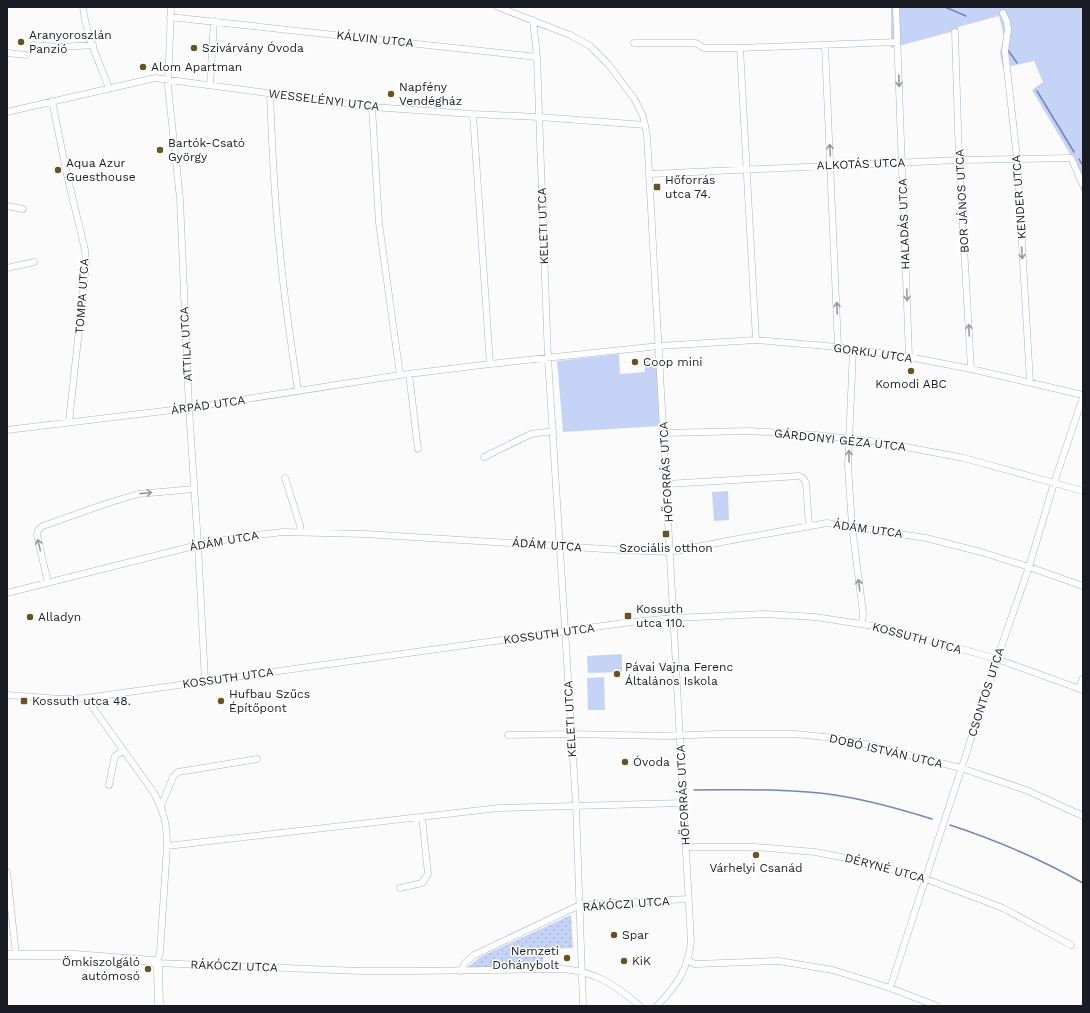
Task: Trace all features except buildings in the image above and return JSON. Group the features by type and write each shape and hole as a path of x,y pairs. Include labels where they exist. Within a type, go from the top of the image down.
{"main road":[{"name":"RÁKÓCZI UTCA","path":"7,955 75,955 132,958 153,961 156,963"},
{"path":"156,963 158,967 159,1006"}],"street":[{"path":"83,7 85,22 109,88"},
{"name":"ATTILA UTCA","path":"171,7 168,79 180,199 189,408 205,681"},
{"name":"HŐFORRÁS UTCA","path":"498,7 578,38 597,52 631,95 640,110 646,126 650,174 691,942 682,975 669,994 657,1006"},
{"name":"HALADÁS UTCA","path":"896,7 909,357"},
{"name":"KENDER UTCA","path":"1003,13 1007,22 1008,34 1005,51 1017,158 1030,382"},
{"name":"KÁLVIN UTCA","path":"170,17 537,57"},
{"name":"KELETI UTCA","path":"533,20 537,57 548,358 576,806 582,1006"},
{"path":"210,84 214,21"},
{"name":"BOR JÁNOS UTCA","path":"955,32 959,160 971,369"},
{"path":"634,43 696,43 704,48 740,48 825,46 897,42"},
{"path":"34,45 61,47 93,45"},
{"path":"825,46 838,347"},
{"path":"740,48 756,340"},
{"path":"7,53 26,55"},
{"name":"WESSELÉNYI UTCA","path":"7,112 155,78 210,84 372,107 539,117 646,126"},
{"path":"270,93 280,251 287,321 298,391"},
{"name":"TOMPA UTCA","path":"52,101 67,175 85,250 86,265 69,422"},
{"path":"372,107 379,223 400,375"},
{"path":"473,114 490,364"},
{"name":"ALKOTÁS UTCA","path":"650,174 959,160 1072,158 1083,185"},
{"path":"7,206 23,209"},
{"path":"7,268 34,262"},
{"name":"GORKIJ UTCA","path":"659,346 756,340 838,347 909,357 971,369 1030,382 1083,397"},
{"name":"ÁRPÁD UTCA","path":"7,430 189,408 400,375 659,346"},
{"path":"853,349 848,466 852,526 863,613 862,624"},
{"path":"409,374 418,449"},
{"name":"CSONTOS UTCA","path":"890,988 1083,397"},
{"path":"484,457 531,434 553,431"},
{"name":"GÁRDONYI GÉZA UTCA","path":"664,433 749,431 815,435 886,443 964,458 1083,491"},
{"path":"667,484 799,476 806,482 809,526"},
{"path":"285,478 301,532"},
{"path":"48,583 36,535 38,530 43,526 104,504 138,494 194,489"},
{"name":"ÁDÁM UTCA","path":"7,593 198,545 240,537 283,532 364,534 670,552 827,523 926,538 1029,566 1083,586"},
{"name":"KOSSUTH UTCA","path":"7,695 61,699 86,698 631,622 674,618 764,614 815,617 887,628 997,659 1081,689"},
{"path":"1081,689 1083,678"},
{"path":"86,698 154,793 161,806 167,824 160,953 156,963"},
{"name":"DOBÓ ISTVÁN UTCA","path":"508,735 571,734 665,736 795,734 815,736 857,742 961,768 1026,790 1083,816"},
{"path":"109,785 115,756 123,751"},
{"path":"161,806 173,777 178,772 257,760"},
{"path":"167,846 499,808 684,803"},
{"path":"400,888 422,883 428,874 422,817"},
{"name":"DÉRYNÉ UTCA","path":"686,847 756,847 815,852 867,862 926,879 1003,908 1071,944"},
{"path":"7,872 16,955"},
{"name":"RÁKÓCZI UTCA","path":"461,971 474,955 580,905 688,899"},
{"path":"687,960 695,964 779,961 833,970 890,988 937,1006"},
{"name":"RÁKÓCZI UTCA","path":"156,963 360,971 563,969 581,972 602,979 615,986 640,1006"}],"shaded area":[{"path":"891,7 1083,7 1083,200 1069,152 1032,90 1043,82 1034,61 1003,68 1000,53 1004,36 999,16 958,27 958,30 891,48"},
{"path":"619,354 620,374 645,372 644,361 657,360 660,426 563,432 557,361"},
{"path":"728,491 729,520 714,521 712,492"},
{"path":"622,654 622,672 588,673 587,656"},
{"path":"604,677 605,710 588,710 587,678"},
{"path":"571,915 573,948 543,949 543,964 467,968 480,957"}],"waterway":[{"path":"945,7 966,16"},
{"path":"1008,50 1017,63"},
{"path":"1037,91 1074,152"},
{"path":"1079,159 1083,166"},
{"path":"694,790 764,790 817,793 872,802 932,819"},
{"path":"950,825 1018,851 1083,883"}],"place":[{"name":"Aranyoroszlán Panzió","path":"21,42"},
{"name":"Szivárvány Óvoda","path":"194,48"},
{"name":"Alom Apartman","path":"143,67"},
{"name":"Napfény Vendégház","path":"391,94"},
{"name":"Bartók-Csató György","path":"160,150"},
{"name":"Aqua Azur Guesthouse","path":"58,170"},
{"name":"Hőforrás utca 74.","path":"657,187"},
{"name":"Coop mini","path":"635,362"},
{"name":"Komodi ABC","path":"911,371"},
{"name":"Szociális otthon","path":"666,534"},
{"name":"Kossuth utca 110.","path":"628,616"},
{"name":"Alladyn","path":"30,617"},
{"name":"Pávai Vajna Ferenc Általános Iskola","path":"617,674"},
{"name":"Kossuth utca 48.","path":"24,701"},
{"name":"Hufbau Szűcs Építőpont","path":"221,701"},
{"name":"Óvoda","path":"625,762"},
{"name":"Várhelyi Csanád","path":"756,855"},
{"name":"Spar","path":"614,935"},
{"name":"Nemzeti Dohánybolt","path":"567,958"},
{"name":"KiK","path":"624,961"},
{"name":"Ömkiszolgáló autómosó","path":"148,969"}]}
